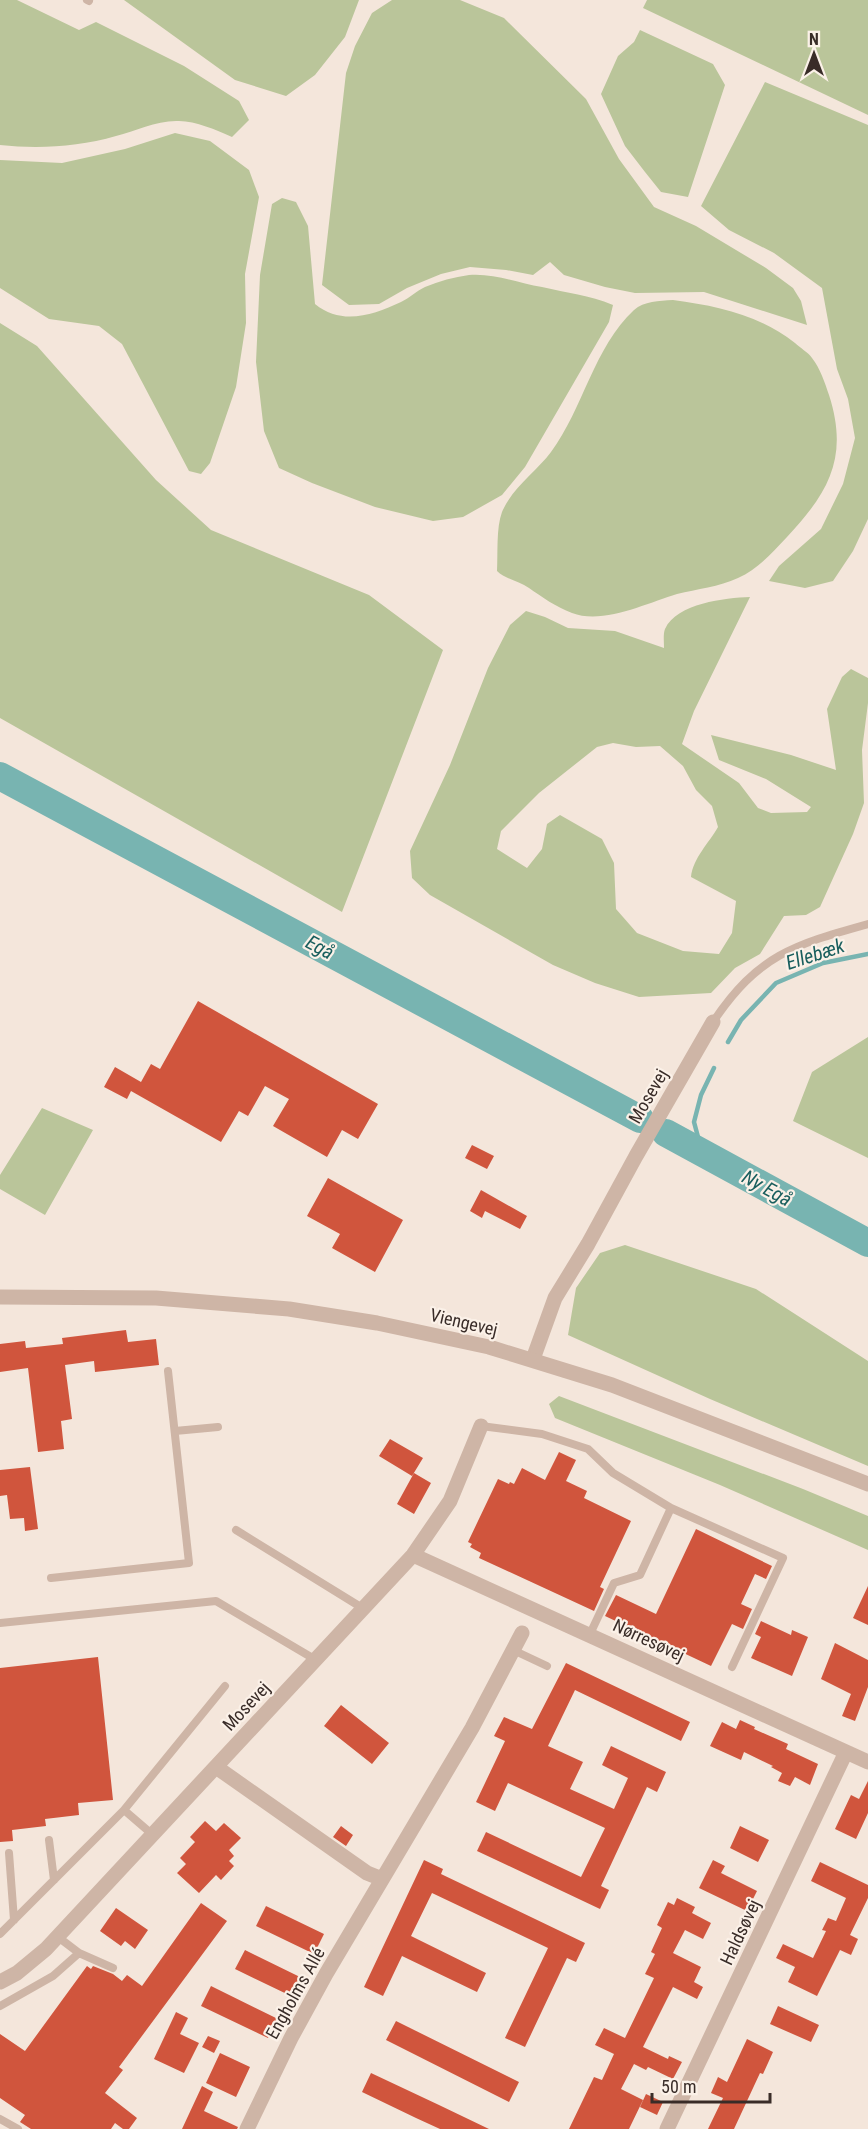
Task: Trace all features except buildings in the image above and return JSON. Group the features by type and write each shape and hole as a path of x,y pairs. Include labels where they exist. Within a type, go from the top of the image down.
{"street":[{"name":"Mosevej","path":"533,1359 555,1299 712,1022"},
{"name":"Viengevej","path":"0,1297 156,1298 289,1309 377,1323 489,1347 533,1359 666,1405 868,1484"},
{"name":"Viengevej","path":"0,1304 29,1298"},
{"name":"Mosevej","path":"0,1982 17,1973 58,1937 413,1556 450,1501 482,1426"},
{"name":"Nørresøvej","path":"413,1556 590,1634 868,1762"},
{"name":"Engholms Allé","path":"247,2129 306,2011 472,1728 522,1633"},
{"name":"Haldsøvej","path":"667,2129 846,1752"},
{"path":"216,1767 367,1873 382,1879"}],"lane":[{"name":"Mosevej","path":"712,1022 730,996 756,970 781,953 814,939 868,924"},
{"path":"51,1578 189,1563 168,1371"},
{"path":"482,1426 542,1434 588,1449 613,1473 671,1509 783,1558 732,1667"},
{"path":"175,1431 218,1427"},
{"path":"590,1634 614,1582 640,1575 671,1509"},
{"path":"236,1530 364,1609"},
{"path":"0,1623 216,1601 316,1660"},
{"path":"513,1650 548,1666"},
{"path":"0,1934 124,1810 225,1686"},
{"path":"124,1810 153,1834"},
{"path":"49,1840 54,1880"},
{"path":"9,1853 14,1920"},
{"path":"58,1937 79,1953 113,1968"},
{"path":"0,2005 53,1976 79,1953"},
{"path":"0,2120 18,2129"}],"green space":[{"path":"0,0 17,0 79,30 96,22 184,66 239,101 249,120 232,137 199,124 171,121 102,140 73,145 29,147 0,145"},
{"path":"124,0 359,0 345,37 315,75 286,96 235,80"},
{"path":"392,0 460,0 504,18 586,99 619,159 654,207 696,226 766,268 793,288 801,301 807,325 704,292 635,293 605,287 564,275 550,262 533,275 470,267 441,274 407,288 379,304 349,305 322,285 346,73 355,46 372,13"},
{"path":"647,0 868,0 868,115 643,8"},
{"path":"640,30 713,64 725,85 688,197 661,192 625,146 601,94 618,56 634,42"},
{"path":"765,82 868,125 868,519 853,551 833,581 805,588 769,581 779,566 821,529 843,484 855,438 848,399 837,369 822,288 774,253 729,230 701,206"},
{"path":"175,133 210,141 249,170 259,197 245,274 246,323 236,387 210,463 201,474 189,471 122,344 99,326 49,319 0,288 0,160 62,163 125,149"},
{"path":"282,198 296,202 308,226 315,304 336,315 358,316 380,311 430,285 469,275 488,275 587,296 613,305 609,322 525,467 502,495 463,517 433,521 375,507 279,468 264,431 256,362 260,275 272,204"},
{"path":"673,300 722,309 767,325 810,356 824,381 835,417 836,455 831,472 824,489 802,521 770,555 745,574 723,584 677,594 611,615 584,616 572,613 497,571 500,518 506,503 551,452 562,435 599,360 620,325 642,305"},
{"path":"0,323 37,346 156,480 211,530 369,595 443,650 342,912 0,718"},
{"path":"750,597 694,711 682,744 739,783 758,808 771,813 807,812 811,807 766,779 719,760 711,735 791,755 836,770 827,709 842,677 851,669 868,678 868,703 862,750 864,803 853,834 820,907 806,915 784,916 760,954 735,968 711,993 639,997 595,983 553,965 430,895 412,878 410,851 450,765 488,668 510,625 526,611 568,628 615,631 664,648 665,629 680,613 715,601","holes":["613,743 636,747 660,746 683,766 696,790 712,806 718,827 698,857 691,877 736,901 732,933 719,954 683,951 637,933 616,909 614,863 602,839 560,815 547,824 542,849 527,868 497,849 501,831 539,793 597,747"]},
{"path":"868,1037 868,1158 793,1121 812,1072"},
{"path":"42,1108 93,1130 45,1215 0,1189 0,1175"},
{"path":"625,1245 756,1289 868,1361 868,1466 710,1399 568,1335 576,1288 600,1253"},
{"path":"559,1396 868,1516 868,1550 720,1485 555,1418 549,1404"}],"waterway":[{"name":"Egå","path":"0,776 640,1119"},
{"name":"Ellebæk","path":"728,1042 741,1020 776,983 823,963 868,954"},
{"path":"702,1152 694,1122 701,1095 714,1068"},
{"name":"Ny Egå","path":"666,1133 868,1243"}]}
